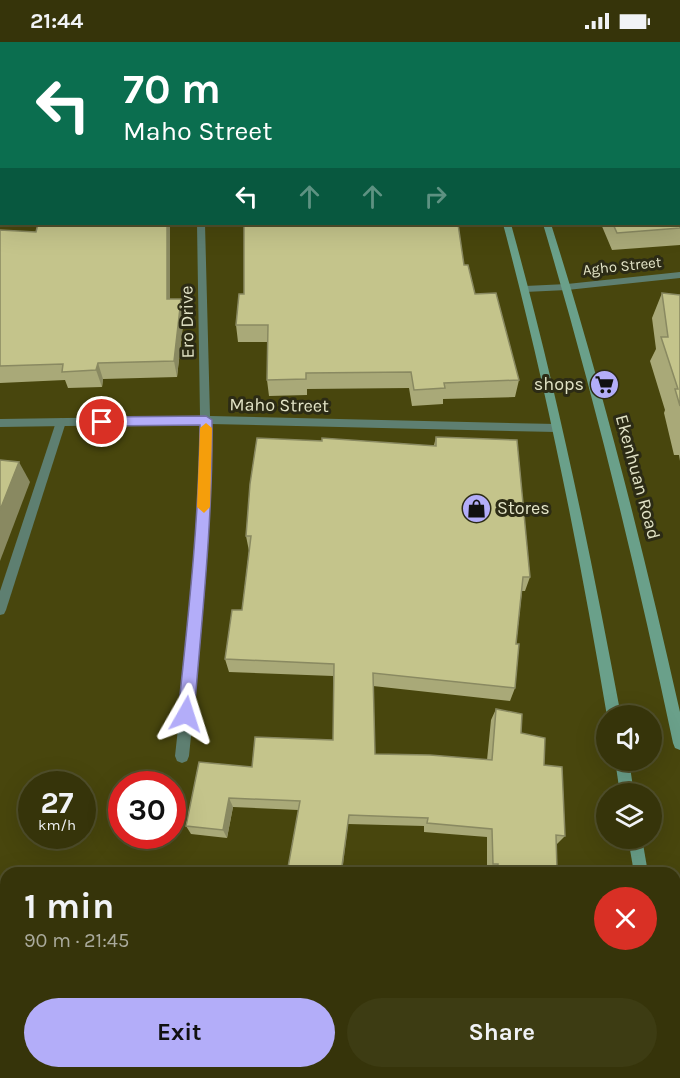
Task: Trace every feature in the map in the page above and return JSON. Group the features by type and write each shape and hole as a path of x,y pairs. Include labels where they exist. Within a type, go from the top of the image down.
{"main road":[{"path":"507,225 525,289 589,570 612,705"},
{"name":"Ekenhuan Road","path":"547,225 567,287 643,569 680,743"},
{"path":"637,849 640,867"}],"street":[{"name":"Ero Drive","path":"182,756 197,600 206,472 201,225"},
{"name":"Agho Street","path":"525,289 680,275"},
{"name":"Maho Street","path":"0,423 206,420 556,428"},
{"path":"0,610 61,422"}],"building":[{"path":"38,225 167,225 167,299 181,299 174,361 98,363 96,370 62,372 63,364 0,366 0,230 36,232"},
{"path":"244,225 458,225 464,265 468,265 475,294 496,293 519,380 444,383 445,388 414,390 411,372 306,373 306,379 267,380 268,325 236,325 239,294 244,294"},
{"path":"613,225 680,225 680,228 617,233"},
{"path":"662,293 680,295 680,406 675,389 678,389 661,337 668,337"},
{"path":"436,437 517,440 530,577 523,577 516,644 519,644 515,688 373,673 375,754 430,755 492,760 496,709 522,714 521,733 545,738 544,765 562,767 565,836 556,835 557,867 498,867 498,864 493,864 492,829 427,823 428,818 349,815 342,867 288,867 300,801 229,798 223,830 186,826 199,762 252,767 255,737 333,740 334,664 225,659 232,610 242,610 251,536 246,536 250,484 257,438 322,441 322,438 436,446"},
{"path":"0,460 19,462 0,510"}],"slow traffic":[{"path":"204,507 206,428"}],"place":[{"name":"shops","path":"605,384"},
{"name":"Stores","path":"476,508"}],"route":[{"path":"102,422 206,420 206,472 200,565 186,714"}]}
